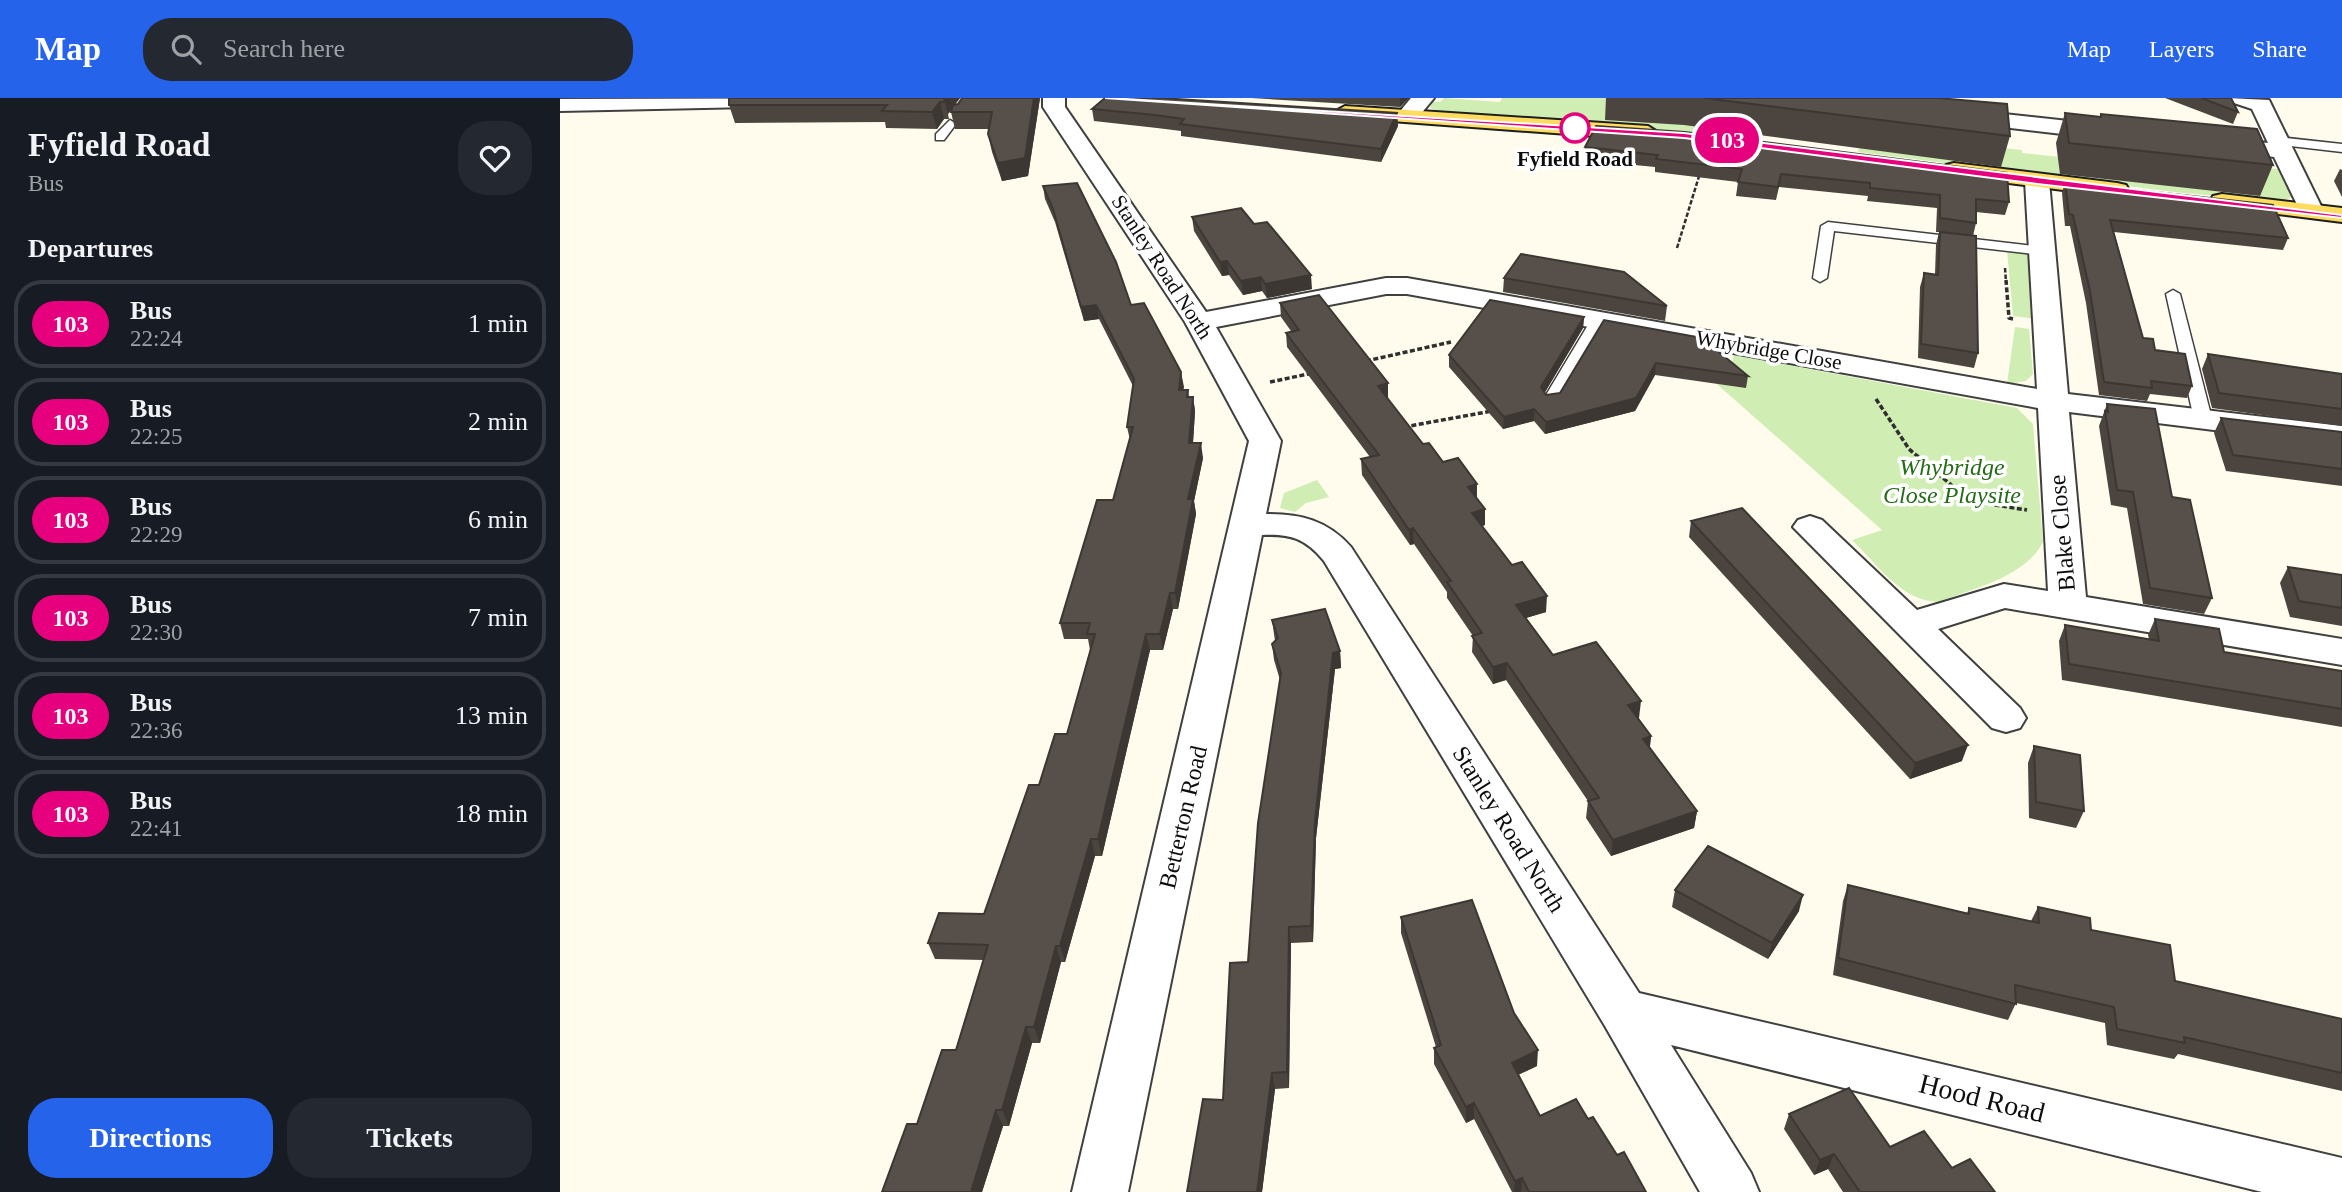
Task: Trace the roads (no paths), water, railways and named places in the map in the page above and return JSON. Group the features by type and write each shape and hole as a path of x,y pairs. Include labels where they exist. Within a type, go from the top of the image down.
{"main road":[{"path":"1326,111 1672,134"},
{"path":"1930,167 2143,193"},
{"path":"2196,198 2342,215"}],"street":[{"path":"560,105 887,98"},
{"name":"Stanley Road North","path":"1054,98 1054,107 1199,322 1237,390 1262,456"},
{"path":"1407,116 1423,98"},
{"path":"2238,98 2261,106 2312,212"},
{"path":"1940,113 2132,135"},
{"path":"2187,141 2280,146"},
{"name":"Blake Close","path":"2037,181 2050,323 2052,401 2068,607 2342,652"},
{"name":"Whybridge Close","path":"1199,322 1397,285 2052,401 2342,436"},
{"name":"Betterton Road","path":"1100,1192 1262,456"},
{"name":"Stanley Road North","path":"1247,524 1306,526 1324,537 1623,1011 1731,1192"},
{"path":"1810,527 2006,718"},
{"path":"1910,625 2004,596 2068,607"},
{"name":"Hood Road","path":"1623,1011 2342,1185"}],"lane":[{"path":"940,137 950,124"},
{"path":"2280,146 2342,148"},
{"path":"1820,278 1828,226 2042,251"},
{"path":"2174,294 2203,419"},
{"path":"1552,398 1599,320"}],"place":[{"name":"Fyfield Road","path":"1575,128"}],"park label":[{"name":"Whybridge Close Playsite","path":"1952,481"}]}
